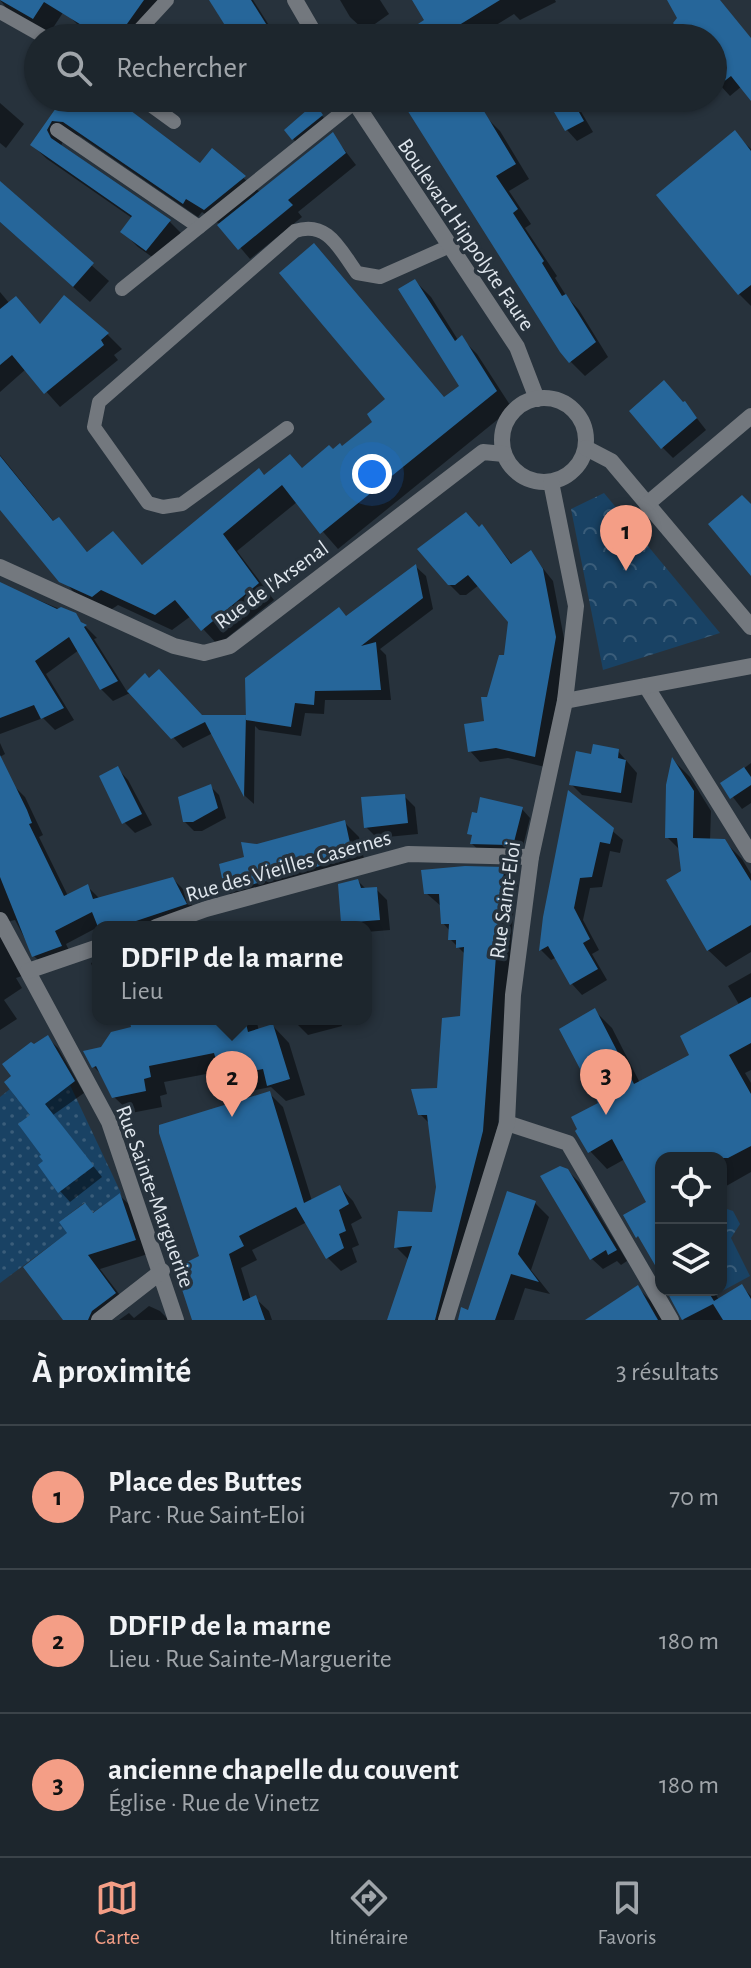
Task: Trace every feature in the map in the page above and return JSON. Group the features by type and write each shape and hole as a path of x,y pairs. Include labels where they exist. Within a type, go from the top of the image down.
{"street":[{"path":"295,0 309,24"},
{"name":"Boulevard Hippolyte Faure","path":"361,112 517,347 537,399"},
{"path":"551,399 574,411 582,422 586,448 574,471 551,482 527,479 509,464 502,439 512,413 523,403 551,399"},
{"path":"647,504 751,416"},
{"path":"586,448 611,461 751,627"},
{"name":"Rue de l'Arsenal","path":"0,567 174,646 204,653 230,646 483,452 504,454"},
{"name":"Rue Saint-Eloi","path":"446,1320 507,1123 513,995 531,857 565,701 576,606 551,482"},
{"path":"565,701 751,666"},
{"path":"646,686 751,855"},
{"name":"Rue des Vieilles Casernes","path":"173,921 206,909 408,854 531,857"},
{"name":"Rue Sainte-Marguerite","path":"0,920 109,1122 162,1271 176,1320"},
{"path":"28,971 92,949"},
{"path":"507,1123 568,1143 671,1320"},
{"path":"99,1320 162,1271"}],"lane":[{"path":"145,24 167,0"},
{"path":"0,12 24,26"},
{"path":"160,112 174,122"},
{"path":"122,289 338,112"},
{"path":"57,130 199,227"},
{"path":"287,428 182,504 163,507 148,503 94,427 99,402 295,231 308,226 326,231 357,273 380,277 450,246"}],"green space":[{"path":"604,493 720,633 603,670 571,509"},
{"path":"70,1085 121,1193 92,1213 84,1203 59,1222 70,1231 0,1283 0,1097 10,1089 17,1099 44,1104"},
{"path":"727,1209 733,1211 740,1224 731,1238 750,1276 727,1288"}],"building":[{"path":"0,0 144,0 127,24 80,24 44,2 33,19"},
{"path":"209,0 251,0 266,24 224,24"},
{"path":"412,0 500,0 461,24 418,24 424,20"},
{"path":"667,0 720,0 751,38 751,101 731,76 727,79 727,24 674,24 677,18"},
{"path":"53,112 133,112 200,163 212,148 246,176 204,210 186,199 183,204 63,122 52,121 47,130 51,138 171,220 146,251 120,232 132,216 30,145"},
{"path":"305,112 321,112 323,115 292,140 284,130"},
{"path":"408,112 484,112 516,164 496,176 518,209 513,213 562,296 566,294 596,342 569,363"},
{"path":"554,112 579,112 584,121 565,131"},
{"path":"735,130 751,151 751,285 738,295 656,195"},
{"path":"333,132 346,153 288,200 293,205 238,250 217,225"},
{"path":"0,181 94,263 73,287 0,222"},
{"path":"314,243 444,397 459,386 398,289 415,279 455,341 462,335 497,391 320,534 282,485 223,534 259,583 201,631 175,600 155,615 101,590 92,597 59,582 0,510 0,456 53,521 59,517 87,552 113,531 142,565 259,468 264,475 290,454 302,468 329,445 333,449 340,443 342,446 372,422 367,414 385,399 279,273"},
{"path":"64,295 109,333 101,340 104,345 44,394 12,355 0,365 0,309 16,296 40,324"},
{"path":"664,380 697,418 661,449 629,411"},
{"path":"742,495 751,504 751,576 708,524"},
{"path":"466,512 479,527 482,524 511,564 531,550 543,569 556,637 535,757 496,748 468,752 464,724 484,721 481,697 487,697 499,655 504,655 508,622 468,575 455,585 448,585 417,549"},
{"path":"416,564 423,598 361,646 376,642 381,690 315,691 314,705 295,703 291,727 246,720 245,678 339,607 346,616"},
{"path":"0,582 57,609 61,607 76,613 87,625 84,627 118,681 100,690 69,637 35,661 64,708 41,719 34,705 0,718"},
{"path":"159,669 202,715 246,715 244,797 205,722 171,739 127,691 145,673 149,678"},
{"path":"593,744 619,749 618,758 626,760 621,793 569,785 576,751 591,754"},
{"path":"0,755 64,896 88,884 93,899 173,877 187,904 136,921 96,921 92,912 55,931 62,946 32,957 0,877"},
{"path":"672,757 694,791 693,838 725,839 751,881 751,925 707,951 666,880 681,871 677,838 665,838 666,785"},
{"path":"118,766 142,814 122,824 99,776"},
{"path":"744,767 751,777 751,785 730,799 720,783"},
{"path":"211,784 218,808 193,822 183,822 178,797"},
{"path":"568,790 614,828 610,844 600,842 592,877 580,878 574,908 590,939 583,943 598,969 570,985 548,946 539,951"},
{"path":"405,794 408,823 364,828 361,797"},
{"path":"480,797 523,807 514,842 508,842 508,845 470,844 472,835 467,834 472,812 477,813"},
{"path":"345,820 353,857 225,892 219,864 244,857 241,842 257,844"},
{"path":"465,866 505,867 483,1131 435,1320 387,1320 412,1246 394,1248 398,1211 432,1212 436,1187 427,1115 418,1115 411,1089 437,1088 442,1018 460,1016 464,947 456,948 456,940 448,940 449,924 441,924 439,894 424,894 421,870"},
{"path":"358,879 361,888 377,887 380,920 341,921 338,884"},
{"path":"751,997 751,1043 729,1055 751,1094 751,1146 728,1158 727,1152 655,1152 655,1265 623,1215 646,1202 612,1139 588,1153 575,1131 577,1129 571,1117 598,1103 559,1029 595,1008 634,1084 689,1055 680,1036"},
{"path":"246,1025 248,1032 273,1025 290,1079 267,1086 263,1069 221,1077 214,1053 149,1066 151,1077 144,1079 146,1091 112,1098 96,1066 92,1068 83,1051 101,1047 111,1032 131,1027"},
{"path":"48,1035 75,1081 45,1104 94,1166 58,1193 38,1165 43,1161 41,1155 18,1124 30,1115 4,1082 11,1076 2,1064 31,1042 34,1044"},
{"path":"270,1091 304,1203 340,1185 349,1204 339,1210 346,1231 339,1234 344,1248 326,1259 296,1207 239,1236 244,1246 229,1254 243,1301 256,1295 265,1320 192,1320 175,1268 199,1256 159,1125"},
{"path":"560,1166 568,1169 617,1250 608,1255 606,1250 590,1260 540,1176"},
{"path":"507,1191 536,1201 518,1254 539,1282 511,1274 495,1320 458,1320 461,1307 468,1310"},
{"path":"120,1193 136,1240 88,1255 116,1293 92,1311 88,1320 63,1320 23,1267 67,1233 59,1222 85,1203 93,1213"},
{"path":"742,1284 751,1299 751,1320 723,1320 713,1304 682,1320 669,1296 711,1296 714,1301 727,1296"},
{"path":"638,1285 658,1320 585,1320"}],"place":[{"name":"Place des Buttes","path":"626,571"},
{"name":"ancienne chapelle du couvent","path":"606,1115"},
{"name":"DDFIP de la marne","path":"232,1117"}]}
